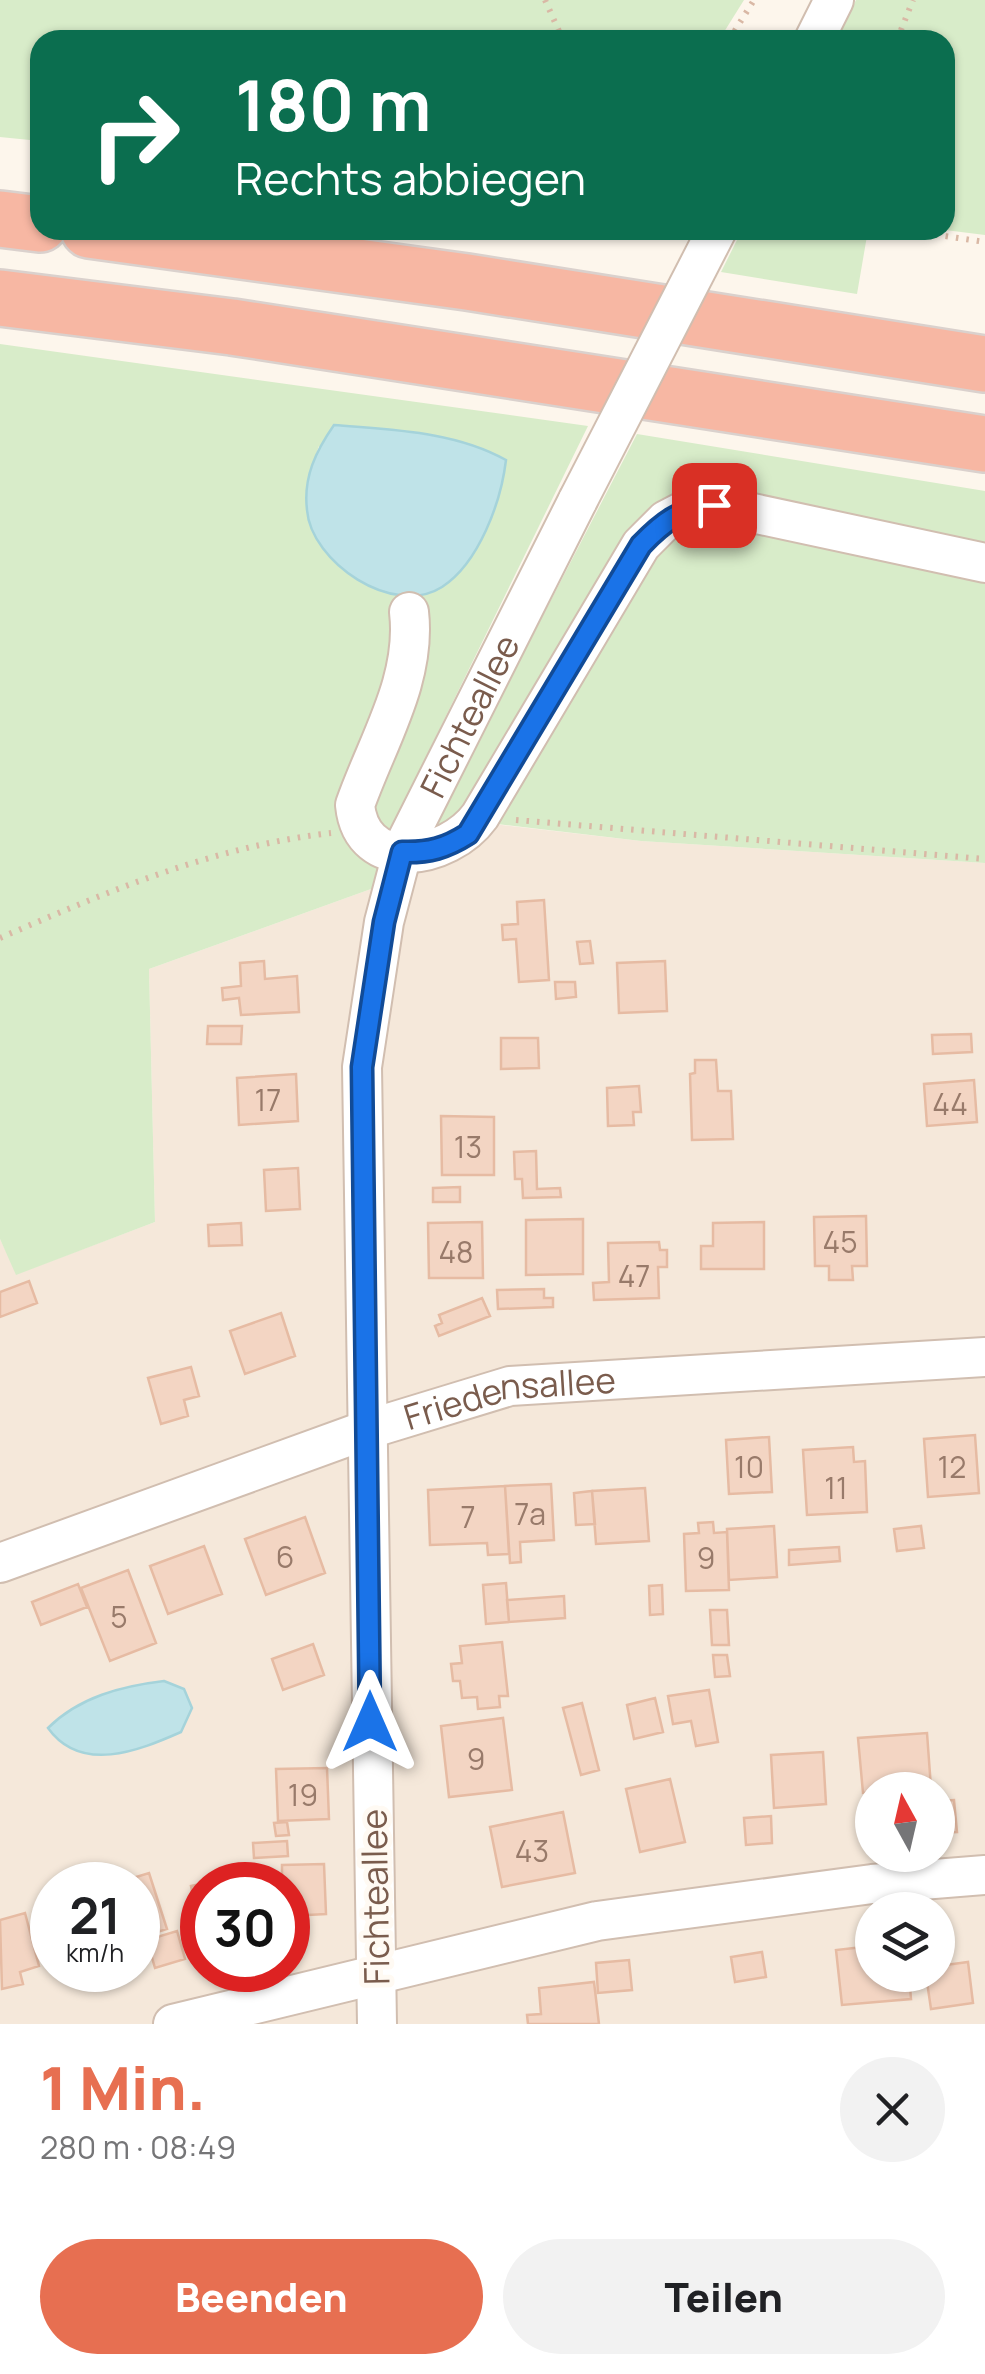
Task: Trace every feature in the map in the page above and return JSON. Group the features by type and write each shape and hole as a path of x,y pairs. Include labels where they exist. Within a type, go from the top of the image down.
{"highway":[{"path":"0,219 30,223"},
{"path":"161,240 526,291 985,364"},
{"path":"0,298 390,350 985,444"}],"street":[{"path":"819,30 834,0"},
{"name":"Fichteallee","path":"377,2024 362,1067 384,922 402,852 712,240"},
{"path":"409,612 412,641 407,673 355,805 360,831 380,846 425,853 450,846 468,834 641,545 666,520 689,508 714,505 757,511 985,563"},
{"name":"Friedensallee","path":"0,1564 369,1429 510,1386 985,1357"},
{"path":"173,2024 597,1920 872,1884 985,1875"}],"path":[{"path":"544,0 558,30"},
{"path":"735,30 754,0"},
{"path":"900,30 913,0"},
{"path":"955,238 985,242"},
{"path":"480,816 985,859"},
{"path":"0,938 124,884 239,852 360,831"}],"shaded area":[{"path":"467,821 641,841 985,863 985,2024 0,2024 0,1239 17,1274 155,1222 149,969 371,889 400,893 409,858"}],"green space":[{"path":"0,0 744,0 725,30 30,30 30,140 0,137"},
{"path":"856,0 985,0 985,235 955,231 955,30 841,30"},
{"path":"737,240 866,240 857,294 721,272"},
{"path":"0,344 588,426 420,769 389,844 452,791 637,434 985,491 985,863 641,841 488,823 429,845 401,893 371,889 149,969 155,1222 16,1275 0,1239","holes":["319,446 344,571 320,541 309,513 308,483"]}],"water":[{"path":"334,425 444,438 506,460 486,530 467,563 442,587 422,595 379,590 358,580 323,548 312,530 307,486 316,455"},
{"path":"164,1681 184,1689 192,1708 181,1732 164,1739 129,1751 93,1754 61,1742 48,1728 87,1701"}],"building":[{"path":"544,900 549,980 519,982 516,939 503,940 502,925 518,924 517,902"},
{"path":"590,941 593,963 580,964 577,942"},
{"path":"264,961 265,979 297,976 299,1012 241,1015 239,998 223,1000 222,988 241,986 240,963"},
{"path":"665,961 667,1011 619,1013 617,963"},
{"path":"555,982 575,982 576,997 556,999"},
{"path":"208,1026 242,1026 241,1044 207,1044"},
{"path":"971,1034 972,1052 933,1054 932,1035"},
{"path":"501,1038 538,1038 539,1068 501,1069"},
{"path":"695,1060 716,1060 718,1091 731,1091 733,1139 692,1140 690,1074 695,1073"},
{"path":"296,1074 298,1121 239,1125 237,1078"},
{"path":"974,1080 977,1122 927,1126 924,1084"},
{"path":"639,1086 641,1112 633,1112 634,1125 608,1126 607,1088"},
{"path":"441,1116 494,1117 494,1175 442,1175"},
{"path":"536,1151 537,1189 560,1188 561,1197 523,1198 522,1179 515,1179 514,1152"},
{"path":"298,1168 300,1209 266,1211 264,1170"},
{"path":"460,1187 460,1202 433,1202 433,1188"},
{"path":"866,1216 867,1266 852,1266 853,1280 829,1280 829,1266 815,1266 814,1217"},
{"path":"583,1219 583,1274 526,1275 526,1220"},
{"path":"482,1222 483,1278 429,1278 428,1223"},
{"path":"764,1222 764,1269 701,1269 701,1246 713,1246 713,1223"},
{"path":"241,1223 242,1245 209,1246 208,1225"},
{"path":"659,1242 660,1250 667,1250 667,1267 658,1267 659,1298 594,1300 593,1283 609,1282 608,1243"},
{"path":"29,1281 37,1303 0,1317 0,1292"},
{"path":"544,1289 544,1298 553,1298 553,1307 498,1309 497,1290"},
{"path":"482,1298 490,1316 439,1336 435,1326 442,1323 439,1315"},
{"path":"281,1313 295,1356 245,1374 230,1331"},
{"path":"191,1367 199,1396 184,1400 188,1416 161,1424 148,1378"},
{"path":"975,1435 979,1493 928,1497 924,1439"},
{"path":"769,1437 772,1492 729,1494 726,1440"},
{"path":"853,1447 854,1462 865,1461 867,1512 807,1515 803,1450"},
{"path":"551,1484 554,1540 520,1542 521,1562 510,1563 505,1486"},
{"path":"505,1486 509,1554 488,1555 487,1543 430,1545 428,1490"},
{"path":"645,1488 649,1541 596,1544 592,1491"},
{"path":"592,1491 595,1524 576,1525 574,1493"},
{"path":"305,1517 325,1573 266,1595 245,1539"},
{"path":"713,1522 714,1533 727,1532 729,1590 686,1591 684,1534 699,1533 698,1523"},
{"path":"774,1526 777,1577 729,1580 727,1529"},
{"path":"921,1526 924,1548 897,1551 894,1529"},
{"path":"204,1546 222,1594 168,1614 150,1566"},
{"path":"839,1547 840,1561 789,1565 789,1550"},
{"path":"128,1570 156,1643 110,1661 81,1588"},
{"path":"506,1583 509,1622 486,1624 483,1585"},
{"path":"78,1584 87,1607 41,1625 32,1602"},
{"path":"662,1585 663,1614 650,1615 649,1586"},
{"path":"564,1596 565,1618 509,1622 507,1600"},
{"path":"710,1610 727,1610 729,1645 712,1645"},
{"path":"502,1642 508,1696 499,1696 500,1707 478,1709 477,1697 462,1698 460,1681 453,1681 451,1664 462,1663 460,1646"},
{"path":"313,1644 324,1675 283,1690 272,1659"},
{"path":"713,1655 727,1655 730,1676 715,1677"},
{"path":"709,1690 718,1742 696,1746 691,1721 673,1724 668,1696"},
{"path":"655,1698 663,1732 634,1739 627,1705"},
{"path":"582,1703 599,1770 581,1775 563,1708"},
{"path":"503,1718 512,1790 449,1797 441,1726"},
{"path":"927,1733 930,1772 861,1772 858,1738"},
{"path":"823,1752 826,1804 774,1808 771,1755"},
{"path":"327,1768 329,1819 278,1821 276,1769"},
{"path":"670,1779 685,1842 640,1852 626,1789"},
{"path":"563,1812 575,1873 502,1887 490,1827"},
{"path":"771,1816 772,1843 746,1845 744,1818"},
{"path":"287,1822 289,1835 276,1836 274,1823"},
{"path":"287,1841 288,1856 254,1858 253,1843"},
{"path":"310,1864 324,1864 326,1914 310,1915"},
{"path":"160,1907 167,1929 160,1931"},
{"path":"25,1913 30,1932 30,1969 20,1972 23,1984 2,1989 0,1920"},
{"path":"177,1931 180,1960 160,1966 160,1936"},
{"path":"855,1948 855,1992 910,1992 911,1999 842,2005 836,1950"},
{"path":"762,1952 766,1977 735,1982 731,1957"},
{"path":"629,1960 632,1990 598,1993 596,1963"},
{"path":"968,1962 973,2003 931,2009 928,1992 955,1992 955,1964"},
{"path":"594,1982 599,2024 528,2024 527,2015 541,2014 539,1988"}],"route":[{"path":"370,1722 362,1067 384,922 402,852 425,853 450,846 468,834 641,545 666,520 689,508 714,505"}]}
